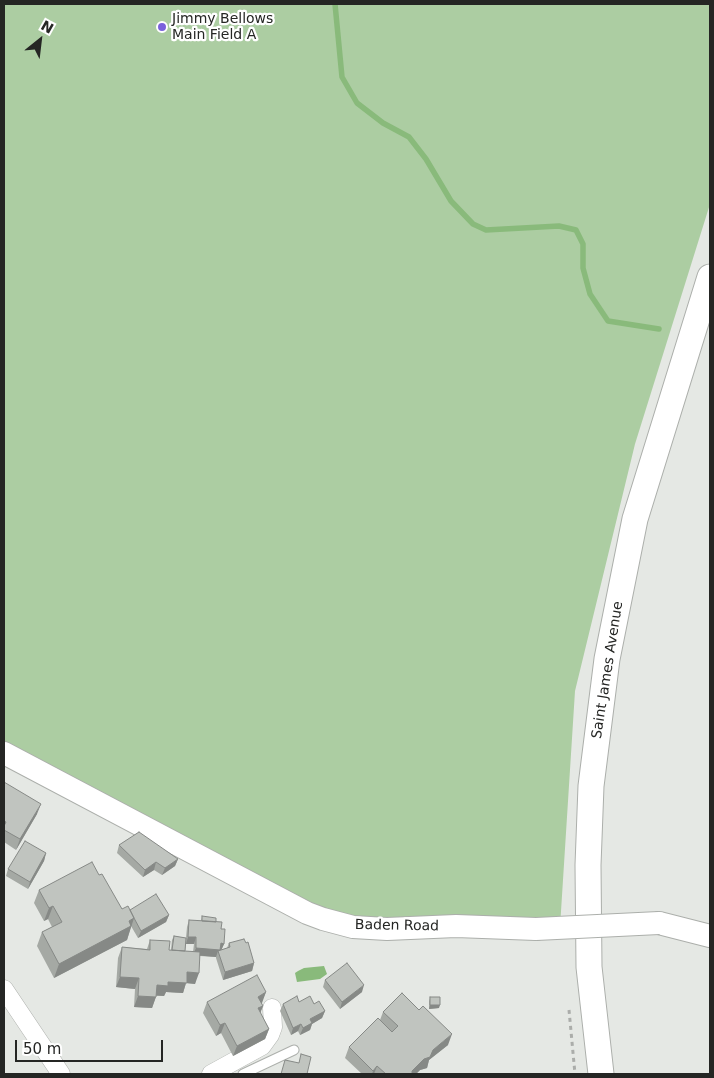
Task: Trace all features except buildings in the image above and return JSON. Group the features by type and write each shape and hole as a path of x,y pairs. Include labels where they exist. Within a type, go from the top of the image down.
{"main road":[{"name":"Saint James Avenue","path":"601,1074 589,967 588,865 591,786 607,658 635,520 710,277"}],"street":[{"name":"Baden Road","path":"4,753 306,913 353,927 387,929 456,926 536,929 659,923 710,936"},
{"path":"4,989 61,1074"},
{"path":"211,1074 262,1046 273,1027 272,1008"}],"lane":[{"path":"243,1074 294,1050"}],"shaded area":[{"path":"4,4 710,4 710,204 635,444 575,691 560,927 356,925 4,749"},
{"path":"324,966 327,974 320,979 297,982 295,973 298,971 304,968"}],"waterway":[{"path":"335,4 342,77 357,103 383,123 409,137 426,159 451,201 473,224 486,230 559,226 576,230 583,244 583,268 590,294 608,321 659,329"}],"place":[{"name":"Jimmy Bellows Main Field A","path":"162,27"}]}
